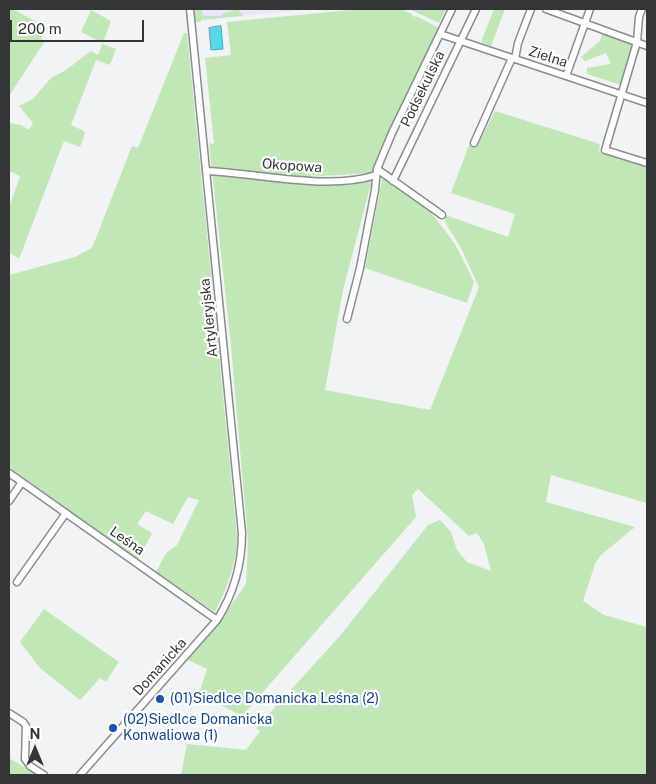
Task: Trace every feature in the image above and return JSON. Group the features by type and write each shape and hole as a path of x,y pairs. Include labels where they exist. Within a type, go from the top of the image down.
{"street":[{"name":"Artyleryjska","path":"190,9 242,533 242,553 236,580 232,593 218,620"},
{"path":"347,319 360,268 377,172 392,133 452,9"},
{"name":"Podsekulska","path":"393,181 476,9"},
{"path":"474,142 513,58 532,9"},
{"path":"546,9 647,46"},
{"path":"566,76 590,9"},
{"path":"642,9 639,17 637,42 605,150 647,163"},
{"name":"Zielna","path":"440,34 647,103"},
{"name":"Okopowa","path":"206,171 307,181 368,178 377,172"},
{"path":"377,172 442,215"},
{"name":"Leśna","path":"9,473 218,620"},
{"path":"9,502 22,482"},
{"path":"17,582 66,513"},
{"name":"Domanicka","path":"80,775 218,620"},
{"path":"9,713 26,726 25,759 27,763 44,775"}],"shaded area":[{"path":"196,9 311,9 200,20"}],"green space":[{"path":"9,9 13,9 48,28 41,39 45,41 9,96"},
{"path":"193,9 202,9 204,16 220,16 226,12 239,10 242,16 196,22"},
{"path":"360,9 401,9 439,28 372,173 312,175 311,168 286,162 310,169 312,183 372,180 343,290 325,390 430,410 479,287 461,248 445,222 445,215 508,237 515,214 451,193 469,145 476,148 495,111 600,144 599,151 647,167 647,503 551,475 546,502 635,527 601,555 595,564 583,601 604,615 647,627 647,775 181,775 187,744 246,750 260,731 256,728 339,637 428,525 440,520 451,532 457,550 467,562 491,571 484,544 477,533 469,536 418,489 412,495 416,517 242,716 199,694 207,669 186,659 219,622 246,584 248,541 231,346 209,143 214,144 205,58 231,55 227,22"},
{"path":"409,9 446,9 439,23"},
{"path":"494,9 505,9 491,46 481,42"},
{"path":"91,10 111,21 103,43 81,32"},
{"path":"603,31 629,42 632,47 621,85 587,74 587,68 611,64 606,53 585,61 581,57 600,41"},
{"path":"184,33 187,33 237,536 237,546 230,575 224,594 215,612 156,572 166,553 177,545 199,500 188,497 173,524 146,511 137,524 152,533 138,560 9,467 9,275 75,257 92,248 132,146 138,148"},
{"path":"102,44 116,49 110,65 96,60 71,125 85,133 80,147 64,141 19,259 9,252 9,208 20,176 9,171 9,123 21,125 29,130 33,123 19,106 33,99 51,78 66,70 91,51 98,55"},
{"path":"383,175 427,208 455,244 474,282 467,303 365,268"},
{"path":"44,609 120,663 118,663 106,682 100,678 80,700 40,668 20,642"},
{"path":"9,758 38,775 9,775"}],"water":[{"path":"221,26 223,49 211,50 209,28"}],"place":[{"name":"(01)Siedlce Domanicka Leśna (2)","path":"160,699"},
{"name":"(02)Siedlce Domanicka Konwaliowa (1)","path":"113,728"}]}
